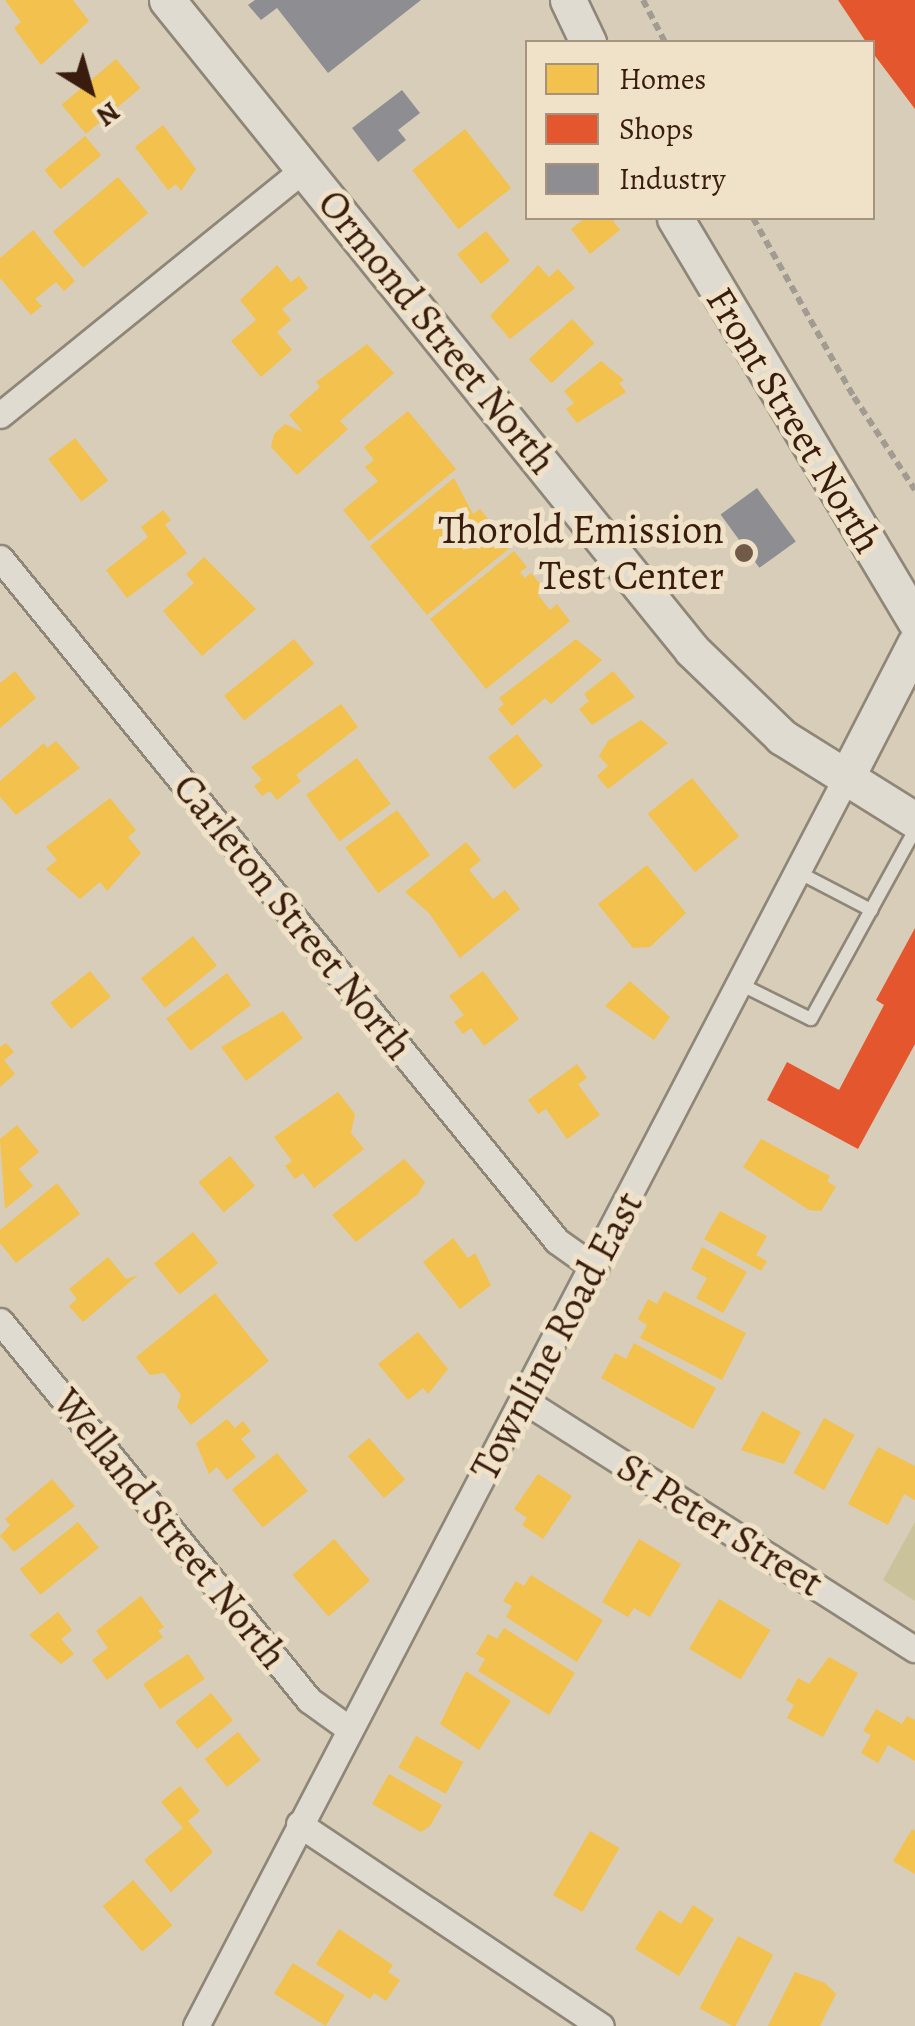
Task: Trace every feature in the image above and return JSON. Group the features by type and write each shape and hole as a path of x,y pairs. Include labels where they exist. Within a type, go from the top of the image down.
{"main road":[{"name":"Ormond Street North","path":"167,0 692,650 782,736 845,780 915,820"},
{"path":"568,0 587,40"},
{"name":"Front Street North","path":"676,220 915,621"},
{"name":"Townline Road East","path":"845,780 915,644"}],"street":[{"path":"0,415 305,168"},
{"name":"Carleton Street North","path":"0,558 556,1241 595,1268"},
{"name":"Townline Road East","path":"196,2026 348,1728 595,1268 845,780"},
{"name":"Welland Street North","path":"0,1321 308,1700 348,1728"},
{"name":"St Peter Street","path":"525,1401 915,1648"},
{"path":"299,1824 601,2026"}],"lane":[{"path":"738,983 811,1019 915,830"},
{"path":"796,872 871,910"}],"path":[{"path":"643,0 664,40"},
{"path":"754,220 854,397 915,490"}],"shaded area":[{"path":"915,1522 915,1601 883,1580"}],"building: Homes":[{"path":"5,0 73,0 89,21 41,65 14,28 21,22"},
{"path":"116,59 140,88 86,134 62,105"},
{"path":"163,125 196,169 181,191 176,184 168,190 135,147"},
{"path":"465,129 511,188 458,229 412,170"},
{"path":"85,136 101,155 60,189 44,170"},
{"path":"118,177 148,213 83,268 53,232"},
{"path":"582,220 612,220 620,230 590,254 571,229"},
{"path":"33,230 75,281 64,291 56,282 35,299 42,306 31,315 0,278 0,258"},
{"path":"486,231 510,261 481,284 457,254"},
{"path":"277,265 291,282 299,276 308,288 282,309 291,320 277,332 292,350 261,377 231,341 256,320 240,300"},
{"path":"538,265 549,277 558,269 575,288 510,339 490,316"},
{"path":"572,319 595,343 551,383 529,359"},
{"path":"367,344 394,373 340,421 348,429 297,475 271,447 274,434 285,424 303,432 289,415 320,387 316,382"},
{"path":"601,361 624,380 619,383 626,392 577,423 566,409 574,403 564,391"},
{"path":"408,411 456,469 369,541 343,510 378,481 365,467 374,460 364,447"},
{"path":"75,438 108,481 81,501 48,459"},
{"path":"454,478 473,514 480,509 493,525 486,530 491,536 497,531 511,547 427,615 370,546"},
{"path":"163,510 171,520 165,525 187,553 127,598 106,570 148,537 141,527"},
{"path":"514,551 527,567 520,572 525,578 531,573 545,589 538,595 550,610 557,604 570,621 486,689 430,619"},
{"path":"204,557 256,609 202,656 163,611 194,583 186,574"},
{"path":"294,639 314,664 244,721 224,696"},
{"path":"576,639 602,660 551,704 545,698 512,726 498,709 504,704 499,698"},
{"path":"15,671 36,698 0,728 0,683"},
{"path":"613,671 635,697 592,725 579,709 589,701 584,694"},
{"path":"341,704 358,727 296,775 301,781 277,800 270,791 262,796 254,786 262,780 251,767"},
{"path":"641,720 668,743 608,789 597,776 608,766 599,756 608,741"},
{"path":"517,734 543,766 514,789 488,757"},
{"path":"56,741 80,768 16,815 0,797 0,781 44,743 47,748"},
{"path":"357,758 391,804 340,841 306,795"},
{"path":"692,778 739,836 695,872 648,814"},
{"path":"110,798 136,830 128,837 141,853 107,891 100,882 80,899 46,869 57,860 46,847"},
{"path":"397,810 430,855 378,893 345,848"},
{"path":"466,842 481,860 469,870 493,899 505,890 520,909 460,958 429,913 405,892"},
{"path":"647,865 686,913 650,947 633,948 598,904"},
{"path":"193,936 217,966 165,1008 141,978"},
{"path":"90,971 111,997 71,1029 50,1003"},
{"path":"483,971 519,1019 484,1046 471,1028 463,1034 454,1022 464,1015 449,996"},
{"path":"227,973 251,1005 190,1051 166,1019"},
{"path":"630,981 670,1017 654,1040 605,1006"},
{"path":"283,1011 303,1038 246,1081 221,1047"},
{"path":"6,1043 14,1052 4,1060 15,1074 0,1087 0,1047"},
{"path":"577,1064 587,1078 578,1084 600,1115 567,1139 546,1109 538,1114 528,1100"},
{"path":"338,1092 355,1114 351,1133 364,1149 314,1188 303,1173 295,1179 285,1166 292,1161 274,1137"},
{"path":"17,1125 39,1152 19,1169 33,1186 5,1209 0,1139"},
{"path":"761,1139 830,1176 827,1181 836,1187 821,1211 809,1210 743,1167"},
{"path":"230,1156 255,1186 224,1212 199,1182"},
{"path":"404,1159 425,1182 418,1194 356,1242 332,1215"},
{"path":"57,1183 80,1214 16,1263 0,1243 0,1230"},
{"path":"720,1211 767,1236 756,1255 767,1261 761,1271 704,1239"},
{"path":"193,1232 218,1263 179,1295 154,1263"},
{"path":"453,1238 468,1258 475,1253 491,1285 460,1309 423,1262"},
{"path":"702,1247 747,1272 723,1313 696,1298 707,1278 691,1269"},
{"path":"108,1257 126,1279 138,1275 83,1322 69,1306 77,1299 69,1289"},
{"path":"664,1291 746,1333 722,1380 640,1338 647,1325 638,1319 648,1299 657,1304"},
{"path":"215,1293 269,1361 191,1425 177,1407 181,1395 164,1373 150,1375 136,1357"},
{"path":"418,1332 448,1369 428,1394 423,1388 408,1400 378,1364"},
{"path":"634,1343 716,1388 693,1429 601,1378 615,1353 626,1359"},
{"path":"762,1411 801,1432 784,1464 741,1450"},
{"path":"824,1418 855,1435 824,1490 793,1473"},
{"path":"227,1419 235,1428 243,1421 251,1431 241,1439 256,1457 227,1480 217,1467 209,1474 196,1443"},
{"path":"369,1438 405,1480 384,1498 348,1456"},
{"path":"878,1447 915,1466 915,1500 904,1494 888,1525 848,1504"},
{"path":"277,1453 308,1491 263,1528 232,1490"},
{"path":"538,1474 572,1496 543,1539 522,1525 527,1518 514,1509"},
{"path":"52,1479 75,1506 14,1552 0,1536 10,1525 5,1519"},
{"path":"78,1522 99,1548 40,1595 20,1569"},
{"path":"334,1539 370,1581 329,1617 292,1575"},
{"path":"639,1539 681,1564 650,1617 634,1608 628,1617 602,1602"},
{"path":"531,1575 603,1620 577,1662 506,1617 512,1606 503,1601 516,1581 524,1586"},
{"path":"141,1596 164,1627 158,1631 163,1637 107,1680 92,1660 108,1648 96,1631"},
{"path":"719,1599 770,1630 741,1680 689,1649"},
{"path":"58,1612 72,1630 61,1639 74,1654 61,1664 29,1635"},
{"path":"504,1628 575,1673 549,1715 478,1671 485,1659 476,1654 488,1634 497,1639"},
{"path":"188,1654 205,1679 160,1709 143,1684"},
{"path":"829,1657 858,1673 823,1737 787,1718 794,1705 786,1700 798,1678 809,1684"},
{"path":"466,1671 511,1701 479,1750 440,1724"},
{"path":"211,1693 233,1720 197,1749 175,1722"},
{"path":"876,1709 902,1724 907,1716 915,1720 915,1761 888,1745 878,1763 861,1753 871,1735 863,1731"},
{"path":"238,1732 261,1760 227,1787 205,1759"},
{"path":"416,1736 463,1762 446,1794 399,1767"},
{"path":"389,1774 442,1805 430,1826 421,1832 372,1804"},
{"path":"180,1786 200,1811 188,1821 213,1852 171,1892 144,1860 183,1828 161,1802"},
{"path":"912,1829 915,1831 915,1874 893,1861"},
{"path":"590,1831 619,1848 582,1912 553,1895"},
{"path":"133,1880 172,1925 142,1952 103,1906"},
{"path":"693,1905 714,1919 679,1976 635,1949 659,1910 681,1924"},
{"path":"339,1929 393,1965 388,1972 400,1980 386,2001 374,1993 370,1999 316,1964"},
{"path":"738,1936 773,1955 735,2026 700,2008"},
{"path":"293,1963 345,1995 326,2026 274,1994"},
{"path":"795,1972 825,1983 836,1994 820,2026 768,2026"}],"building: Shops":[{"path":"838,0 915,0 915,109 875,56 875,40 865,40"},
{"path":"915,928 915,1044 858,1149 767,1100 787,1062 839,1090 884,1005 876,1000"}],"building: Industry":[{"path":"255,0 421,0 328,73 277,8 261,20 248,5"},
{"path":"402,90 420,113 398,130 406,140 378,162 352,128"},
{"path":"757,488 796,541 759,568 721,514"}],"place":[{"name":"Thorold Emission Test Center","path":"744,553"}]}
